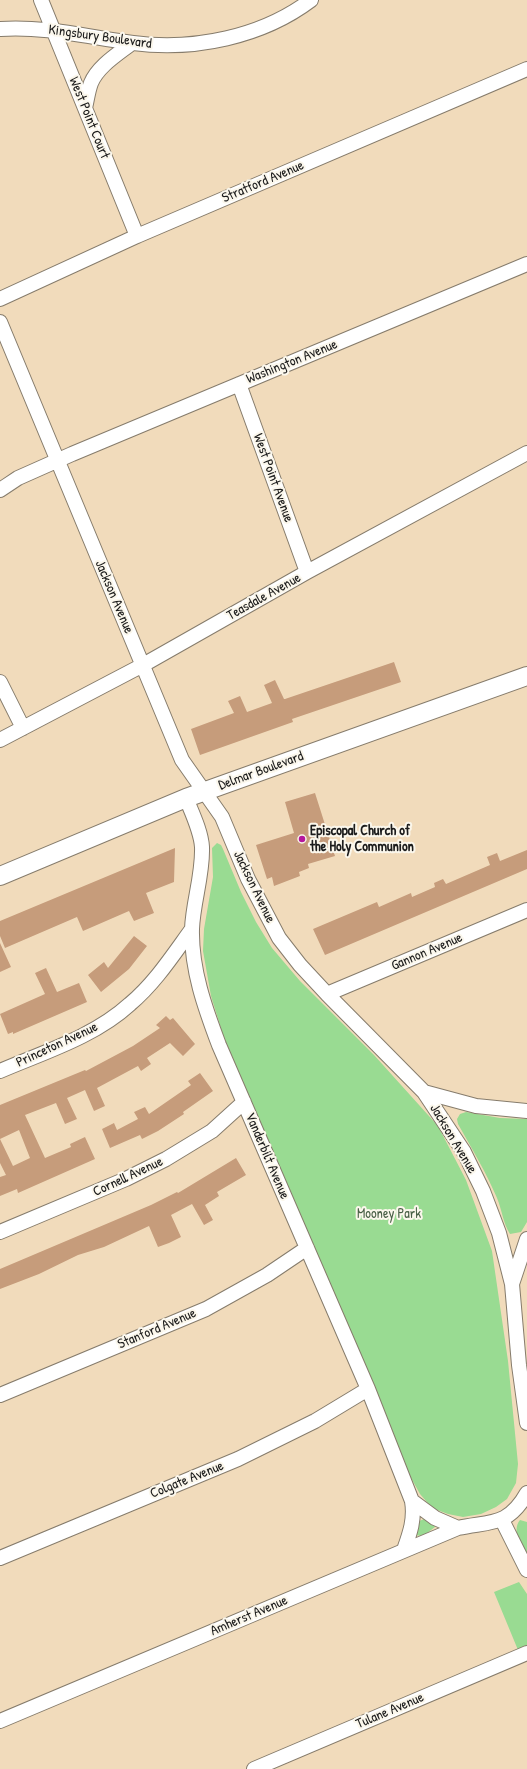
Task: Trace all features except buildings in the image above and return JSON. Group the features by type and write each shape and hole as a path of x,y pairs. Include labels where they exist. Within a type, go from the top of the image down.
{"main road":[{"name":"Delmar Boulevard","path":"0,876 186,798 527,676"}],"street":[{"name":"West Point Court","path":"41,0 137,236"},
{"name":"Kingsbury Boulevard","path":"0,29 53,30 132,43 155,45 194,44 232,37 271,25 297,11 311,0"},
{"path":"85,108 91,83 111,59 132,43"},
{"name":"Stratford Avenue","path":"0,298 137,236 527,68"},
{"name":"Washington Avenue","path":"0,490 18,478 58,460 527,264"},
{"name":"Jackson Avenue","path":"0,322 182,760 222,817 248,879 279,938 300,965 327,994 424,1092 464,1152 483,1191 499,1234 512,1284 519,1365 527,1423"},
{"name":"West Point Avenue","path":"238,384 307,572"},
{"name":"Teasdale Avenue","path":"0,740 143,665 307,572 527,453"},
{"path":"0,682 23,728"},
{"name":"Vanderbilt Avenue","path":"186,798 202,845 202,865 192,929 196,971 205,1007 219,1045 368,1389 412,1501 414,1514 404,1550"},
{"name":"Gannon Avenue","path":"327,994 527,910"},
{"name":"Princeton Avenue","path":"0,1071 76,1039 101,1025 130,1005 159,975 192,929"},
{"path":"424,1092 476,1106 527,1111"},
{"name":"Cornell Avenue","path":"0,1232 126,1179 166,1159 212,1131 244,1102"},
{"path":"512,1284 527,1239"},
{"name":"Stanford Avenue","path":"0,1395 206,1309 267,1275 307,1248"},
{"name":"Colgate Avenue","path":"0,1558 238,1459 308,1424 368,1389"},
{"path":"527,1493 520,1504 502,1520 527,1570"},
{"path":"412,1501 436,1518 458,1528"},
{"name":"Amherst Avenue","path":"0,1721 458,1528 485,1525 502,1520"},
{"name":"Tulane Avenue","path":"254,1769 527,1653"}],"green space":[{"name":"Mooney Park","path":"217,843 221,845 241,892 256,922 272,948 300,981 374,1055 438,1126 466,1180 492,1251 508,1361 518,1464 516,1483 507,1499 496,1507 481,1514 463,1517 448,1514 432,1508 420,1494 410,1476 223,1035 211,996 203,951 204,929 213,877 212,848"},
{"path":"466,1112 500,1118 527,1119 527,1222 521,1232 510,1234 493,1188 458,1124 457,1119 460,1114"},
{"path":"424,1519 434,1524 435,1527 423,1536 413,1535 417,1522"},
{"path":"520,1520 527,1522 527,1557 517,1534"},
{"path":"519,1582 527,1594 527,1645 518,1650 494,1592"}],"place":[{"name":"Episcopal Church of the Holy Communion","path":"302,839"}]}
